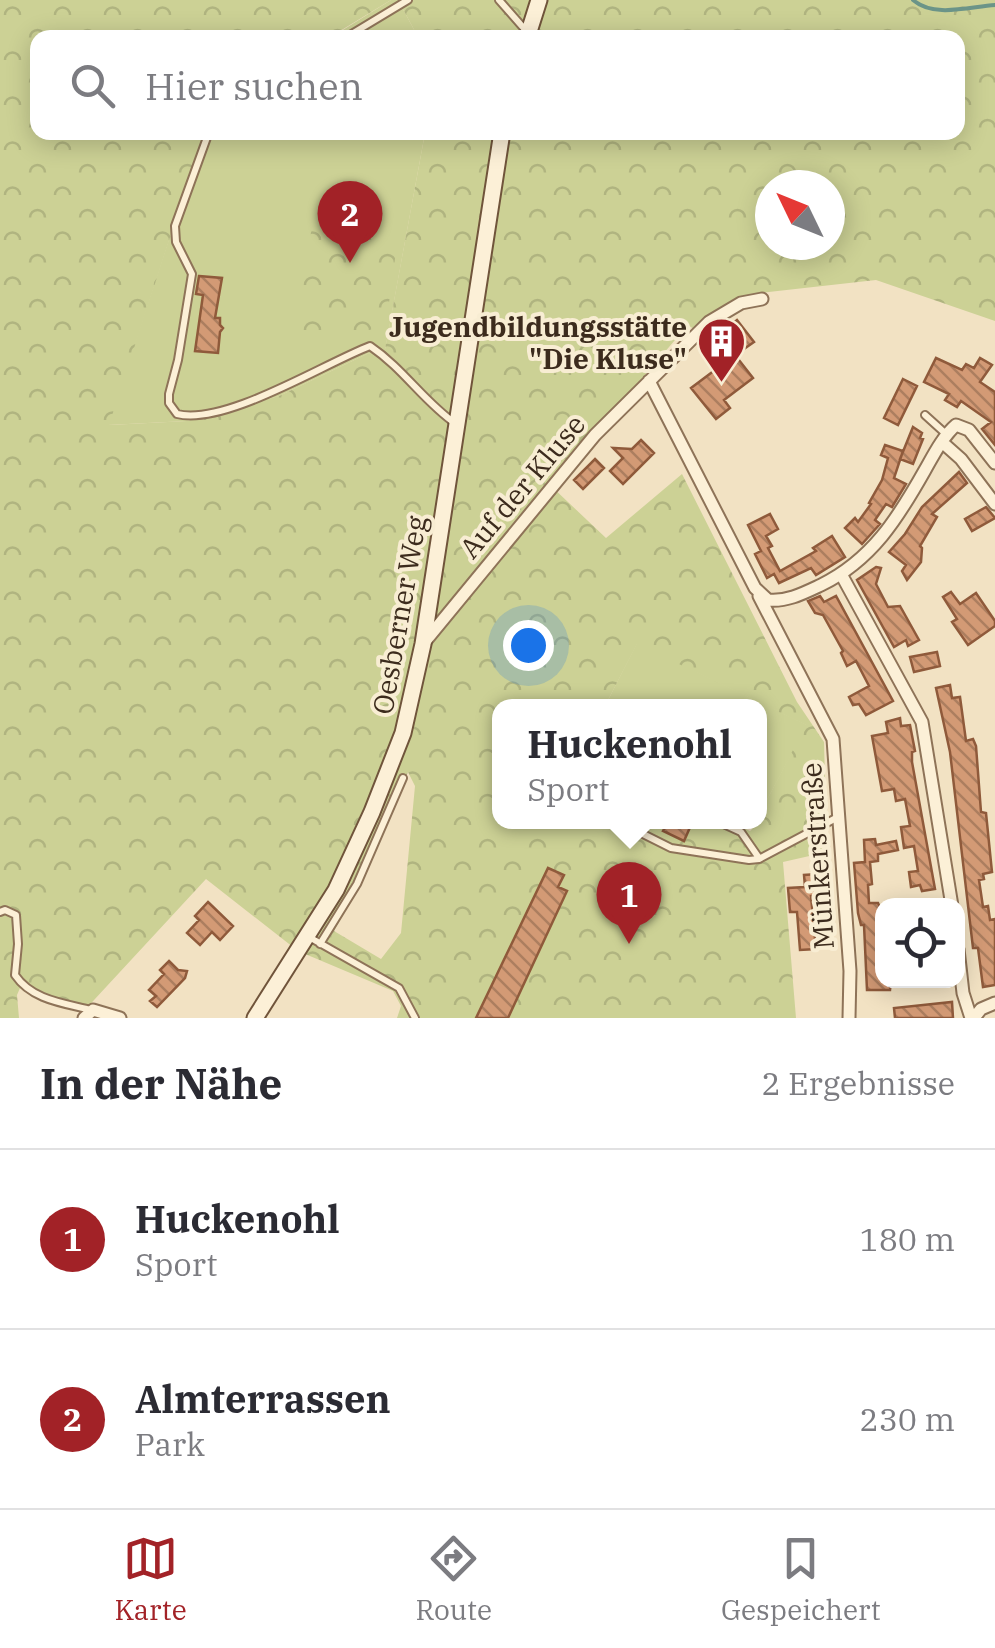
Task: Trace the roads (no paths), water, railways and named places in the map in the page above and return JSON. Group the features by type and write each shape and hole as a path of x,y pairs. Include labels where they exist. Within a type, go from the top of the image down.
{"street":[{"path":"530,30 539,0"},
{"name":"Oesberner Weg","path":"255,1018 314,940 403,732 423,644 501,140"},
{"name":"Auf der Kluse","path":"423,644 550,486 648,380 710,322 741,303 762,298"},
{"name":"Münkerstraße","path":"648,380 831,733 850,970 849,1018"},
{"path":"757,591 768,600 782,600 841,574 884,537 956,426 969,430 995,463"},
{"path":"947,436 995,504"},
{"path":"841,574 922,722 951,898"},
{"path":"963,988 972,1018 995,1003"},
{"path":"88,1014 120,1018"}],"lane":[{"path":"359,30 408,0"},
{"path":"499,0 523,30"},
{"path":"206,140 175,226 176,242 192,274 170,403 178,414 189,417 221,410 276,390 370,346 398,366 437,411 457,425"},
{"path":"925,415 947,436"},
{"path":"403,778 357,884 314,940 399,988 415,1018"},
{"path":"633,829 671,848 759,858 840,816"},
{"path":"733,829 759,858"},
{"path":"0,912 16,915 15,975 20,982 54,1002 88,1014"}],"waterway":[{"path":"913,0 941,10 995,5"}],"place":[{"name":"Almterrassen","path":"350,263"},
{"name":"Jugendbildungsstätte \"Die Kluse\"","path":"722,384"},
{"name":"Huckenohl","path":"629,944"}]}
